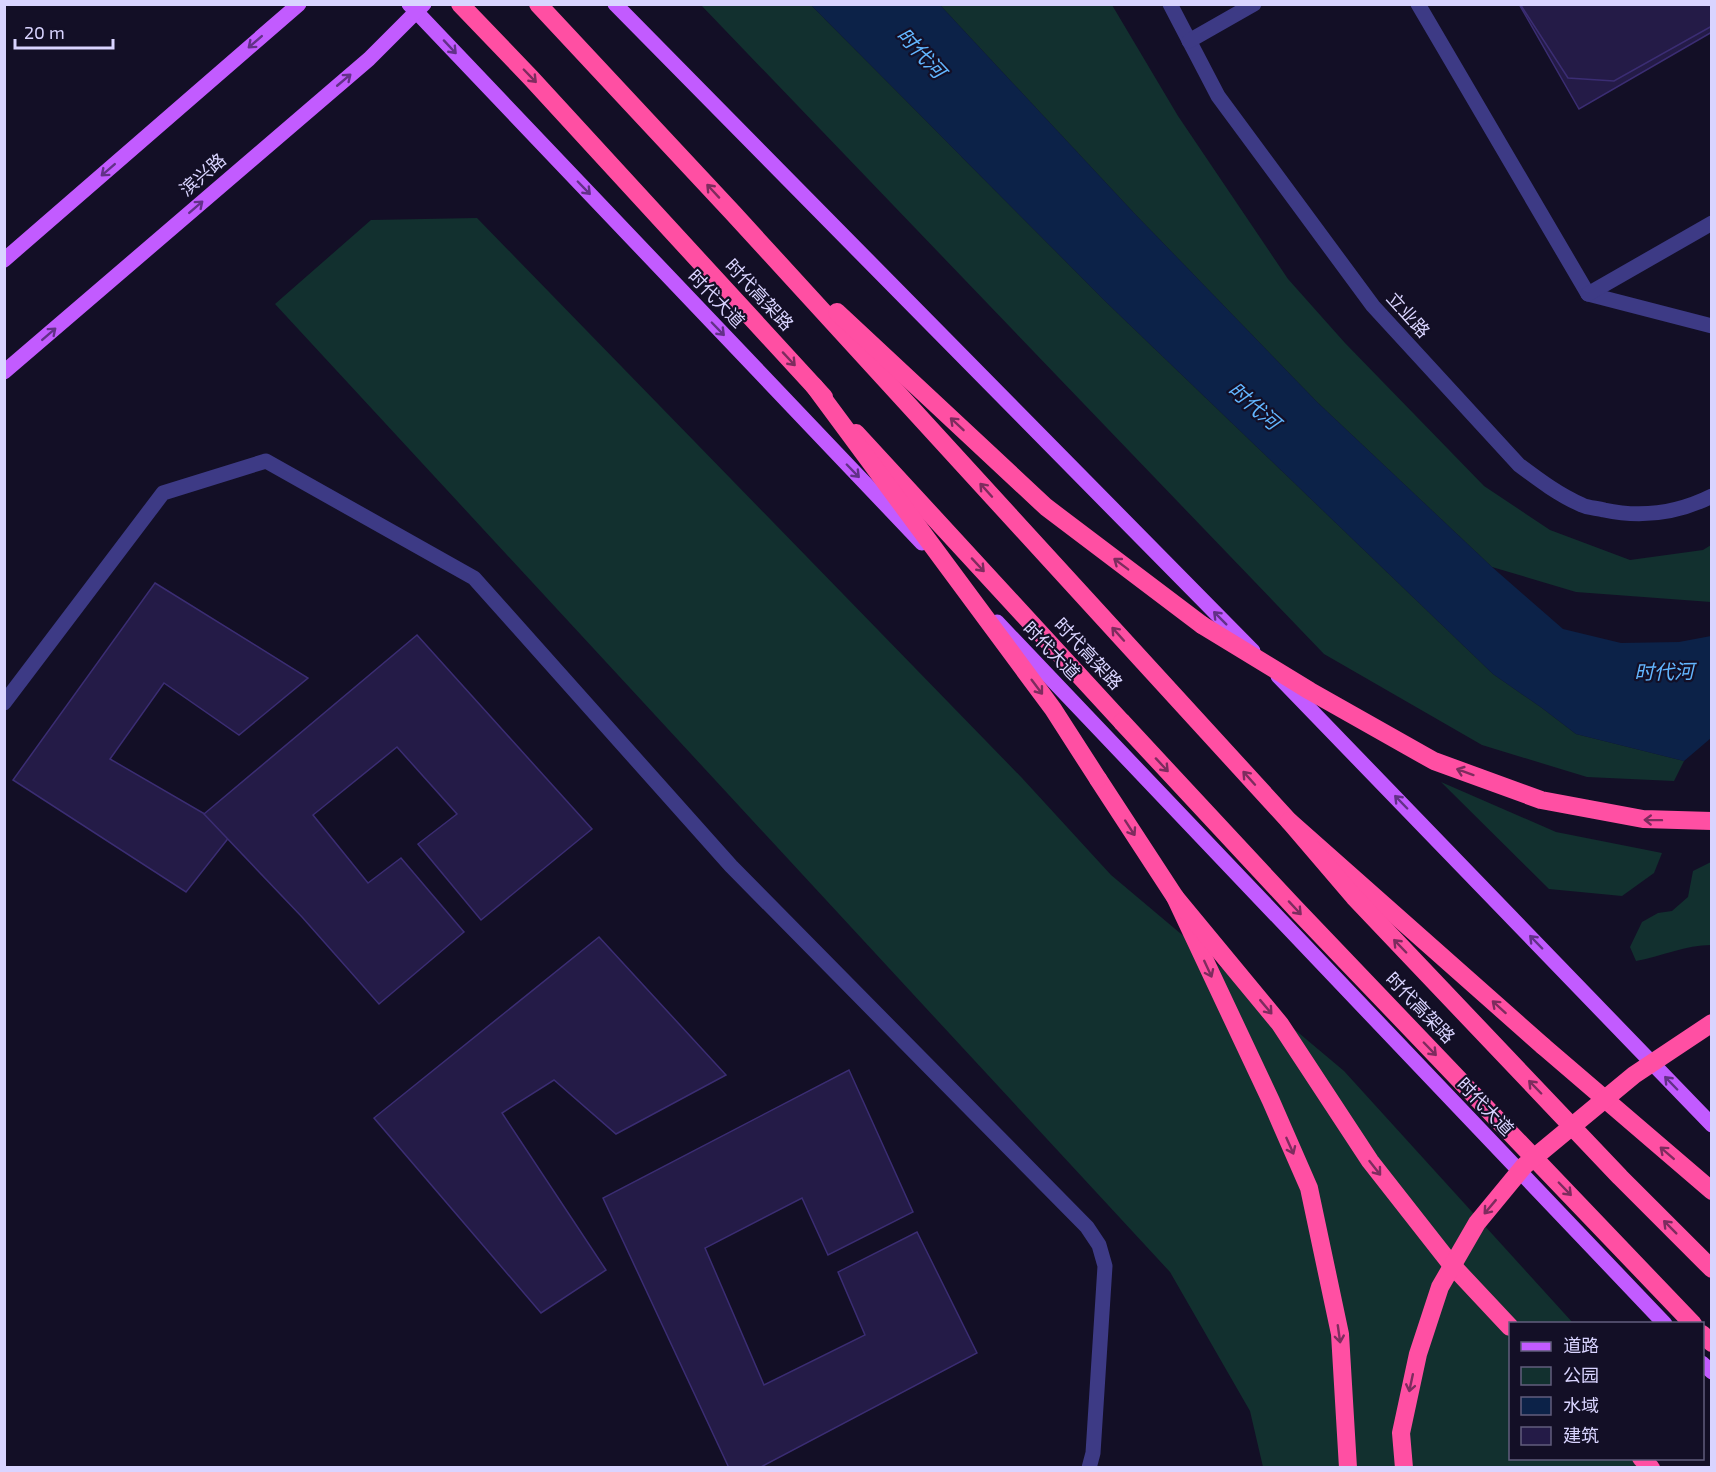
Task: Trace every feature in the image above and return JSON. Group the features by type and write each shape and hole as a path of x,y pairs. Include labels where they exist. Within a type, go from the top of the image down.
{"highway":[{"name":"时代高架路","path":"460,4 531,78 1287,900 1692,1322"},
{"name":"时代高架路","path":"537,4 733,213 1289,821 1354,897 1612,1169 1712,1269"},
{"path":"733,213 1046,507 1212,631 1310,692 1434,761 1541,800 1643,819 1712,821"},
{"path":"814,387 1053,709 1174,897 1280,1024 1370,1161 1450,1263 1509,1326"},
{"path":"1289,821 1543,1046 1712,1191"},
{"path":"1174,897 1271,1101 1309,1188 1340,1334 1348,1467"},
{"path":"1404,1467 1401,1433 1418,1354 1440,1287 1477,1223 1524,1166 1634,1075 1712,1023"}],"main road":[{"path":"4,260 299,4"},
{"path":"615,4 1359,759 1712,1125"},
{"name":"滨兴路","path":"4,372 369,59 416,7"},
{"name":"时代大道","path":"416,7 1664,1322"}],"street":[{"name":"立业路","path":"1170,4 1218,96 1373,306 1519,465 1544,484 1583,505 1626,515 1659,514 1699,503 1712,496"},
{"path":"1189,41 1254,4"},
{"path":"1418,4 1587,294 1712,326"},
{"path":"1587,294 1712,223"},
{"path":"4,703 163,494 266,461 474,578 731,866 1087,1227 1099,1245 1105,1266 1093,1453 1089,1467"}],"green space":[{"path":"701,5 811,5 1105,301 1493,674 1576,734 1684,761 1674,781 1587,777 1482,745 1324,654"},
{"path":"940,5 1112,5 1178,116 1288,279 1345,343 1484,486 1550,530 1630,560 1703,550 1711,545 1711,602 1576,592 1492,567 1317,402 1134,213"},
{"path":"477,218 1022,778 1111,875 1344,1071 1572,1322 1509,1322 1509,1460 1652,1460 1646,1467 1263,1467 1250,1411 1170,1272 275,304 371,220"},
{"path":"1441,782 1556,832 1662,853 1654,873 1622,896 1549,889"},
{"path":"1711,862 1711,945 1683,949 1636,961 1630,947 1642,922 1658,913 1672,911 1688,897 1693,871"}],"water":[{"name":"时代河","path":"811,5 940,5 1134,213 1317,402 1492,567 1563,629 1621,643 1679,642 1711,636 1711,738 1684,761 1576,734 1493,674 1105,301"}],"building":[{"path":"1519,4 1712,4 1712,32 1579,109"},
{"path":"1520,4 1712,4 1712,26 1614,81 1568,78"},
{"path":"155,583 308,678 239,735 164,683 110,759 234,831 186,892 13,780"},
{"path":"417,635 592,829 481,920 418,844 457,814 397,747 313,815 368,883 401,858 464,932 379,1004 302,917 204,814"},
{"path":"599,937 726,1075 616,1134 554,1080 502,1113 606,1270 541,1313 374,1118"},
{"path":"849,1070 913,1212 828,1255 802,1198 705,1248 764,1385 865,1335 838,1272 917,1232 977,1353 759,1468 729,1468 603,1198"}]}
